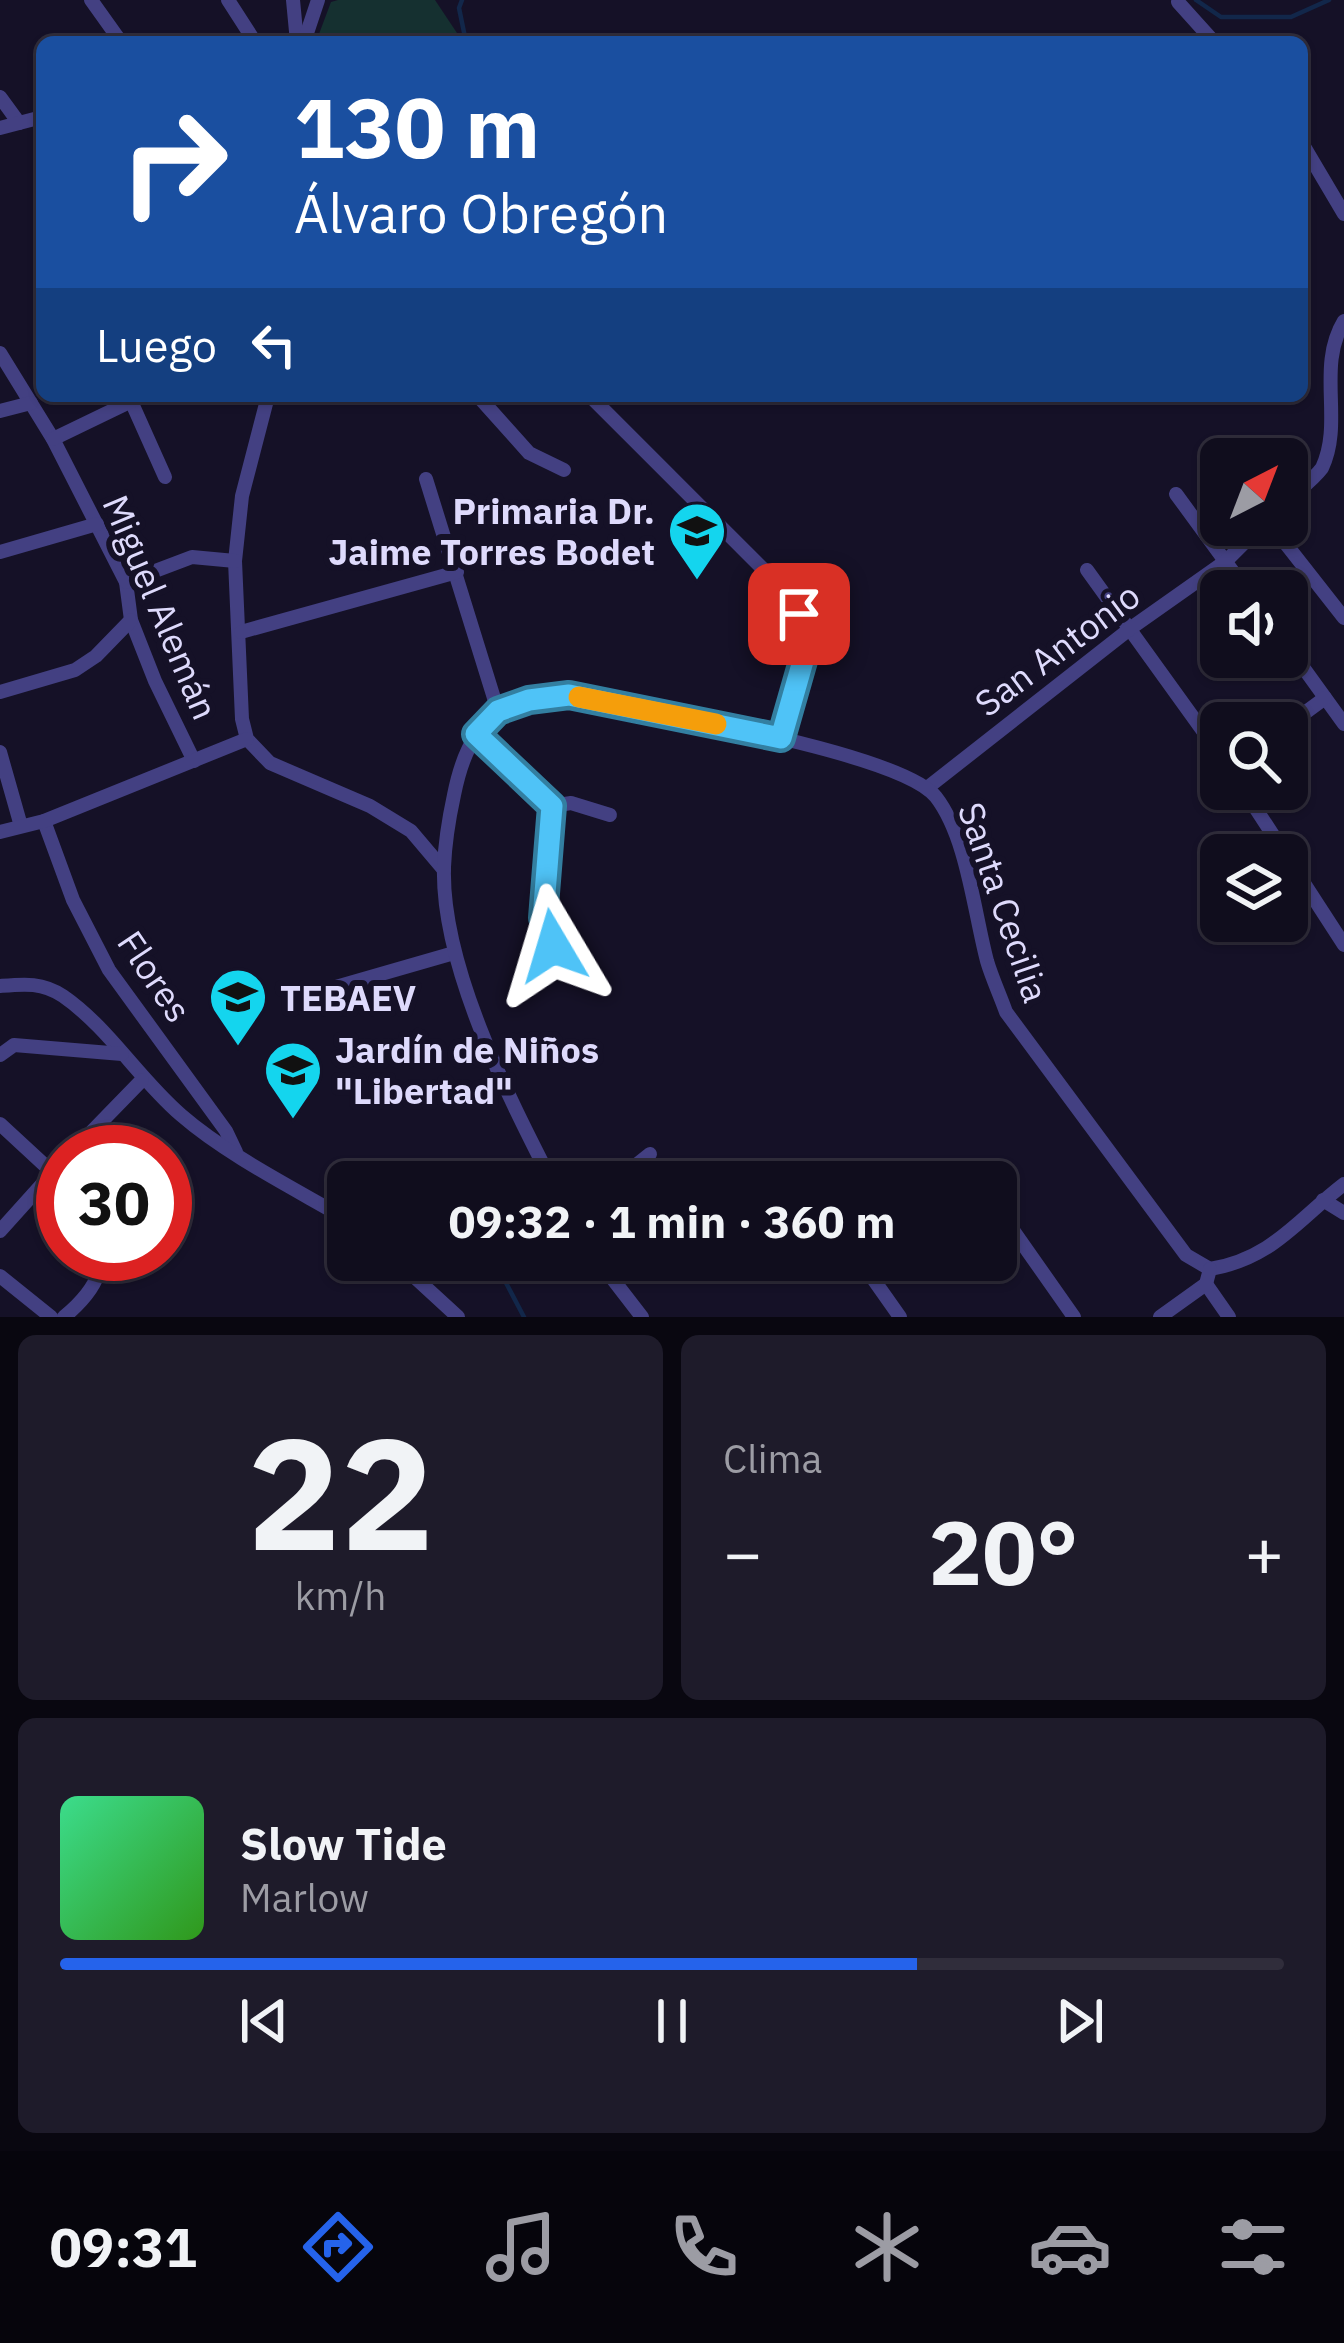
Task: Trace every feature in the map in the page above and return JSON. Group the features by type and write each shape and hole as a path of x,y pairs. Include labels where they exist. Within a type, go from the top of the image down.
{"street":[{"path":"91,0 117,36"},
{"path":"228,0 251,36"},
{"path":"293,0 300,36"},
{"path":"303,36 318,0"},
{"path":"1178,2 1209,36"},
{"path":"0,97 20,123"},
{"path":"0,128 36,119"},
{"path":"1308,153 1344,214"},
{"path":"1308,481 1322,467 1337,433 1331,356 1344,321"},
{"name":"Miguel Alemán","path":"0,352 53,440 126,582 130,620 194,761"},
{"path":"53,440 130,402"},
{"path":"137,402 165,477"},
{"path":"266,402 242,496 235,561 247,740 270,763 370,806 411,831 443,870"},
{"path":"482,402 523,457 564,470"},
{"path":"596,402 791,598 799,614 805,654 781,738"},
{"path":"0,411 31,403"},
{"path":"426,479 498,711 476,734 460,764 443,870 454,953 515,1110 541,1161"},
{"path":"1176,494 1232,570"},
{"path":"0,552 97,524"},
{"name":"San Antonio","path":"927,788 1243,546"},
{"path":"1284,546 1344,618"},
{"path":"126,582 192,557 235,561"},
{"path":"1087,570 1200,726"},
{"path":"241,632 457,572"},
{"path":"0,692 74,670 96,656 130,620"},
{"path":"1308,674 1344,724"},
{"name":"Santa Cecilia","path":"498,711 529,700 569,695 781,738 906,777 927,788 951,823 988,966 1006,1012 1186,1255 1208,1276 1229,1317"},
{"path":"1308,711 1325,698"},
{"path":"476,734 552,806"},
{"path":"0,832 44,821 247,740"},
{"path":"0,752 21,826"},
{"path":"552,806 571,803 610,815"},
{"path":"552,806 543,918 553,946"},
{"name":"Flores","path":"44,821 73,900 110,970 226,1131 236,1152"},
{"path":"1308,890 1344,945"},
{"path":"322,991 454,953"},
{"path":"0,986 43,985 62,995 87,1015 142,1080 186,1120 327,1207"},
{"path":"0,1055 14,1045 122,1054"},
{"path":"98,1125 142,1080"},
{"path":"0,1124 36,1151"},
{"path":"641,1161 650,1154"},
{"path":"1160,1317 1208,1276 1271,1248 1344,1184"},
{"path":"0,1231 36,1191"},
{"path":"1323,1200 1344,1213"},
{"path":"1017,1236 1074,1317"},
{"path":"0,1276 51,1317"},
{"path":"64,1317 93,1281"},
{"path":"419,1281 458,1317"},
{"path":"614,1281 642,1317"},
{"path":"875,1281 900,1317"}],"green space":[{"path":"435,0 459,36 318,36 331,2"}],"waterway":[{"path":"462,0 459,8 465,36"},
{"path":"1196,0 1221,17 1291,17 1329,0"},
{"path":"505,1281 524,1317"}],"slow traffic":[{"path":"579,697 716,724"}],"place":[{"name":"Primaria Dr. Jaime Torres Bodet","path":"697,582"},
{"name":"TEBAEV","path":"238,1048"},
{"name":"Jardín de Niños \"Libertad\"","path":"293,1121"}],"route":[{"path":"553,946 543,918 552,806 476,734 484,722 498,711 529,700 569,695 781,738 805,654 799,614"}]}
